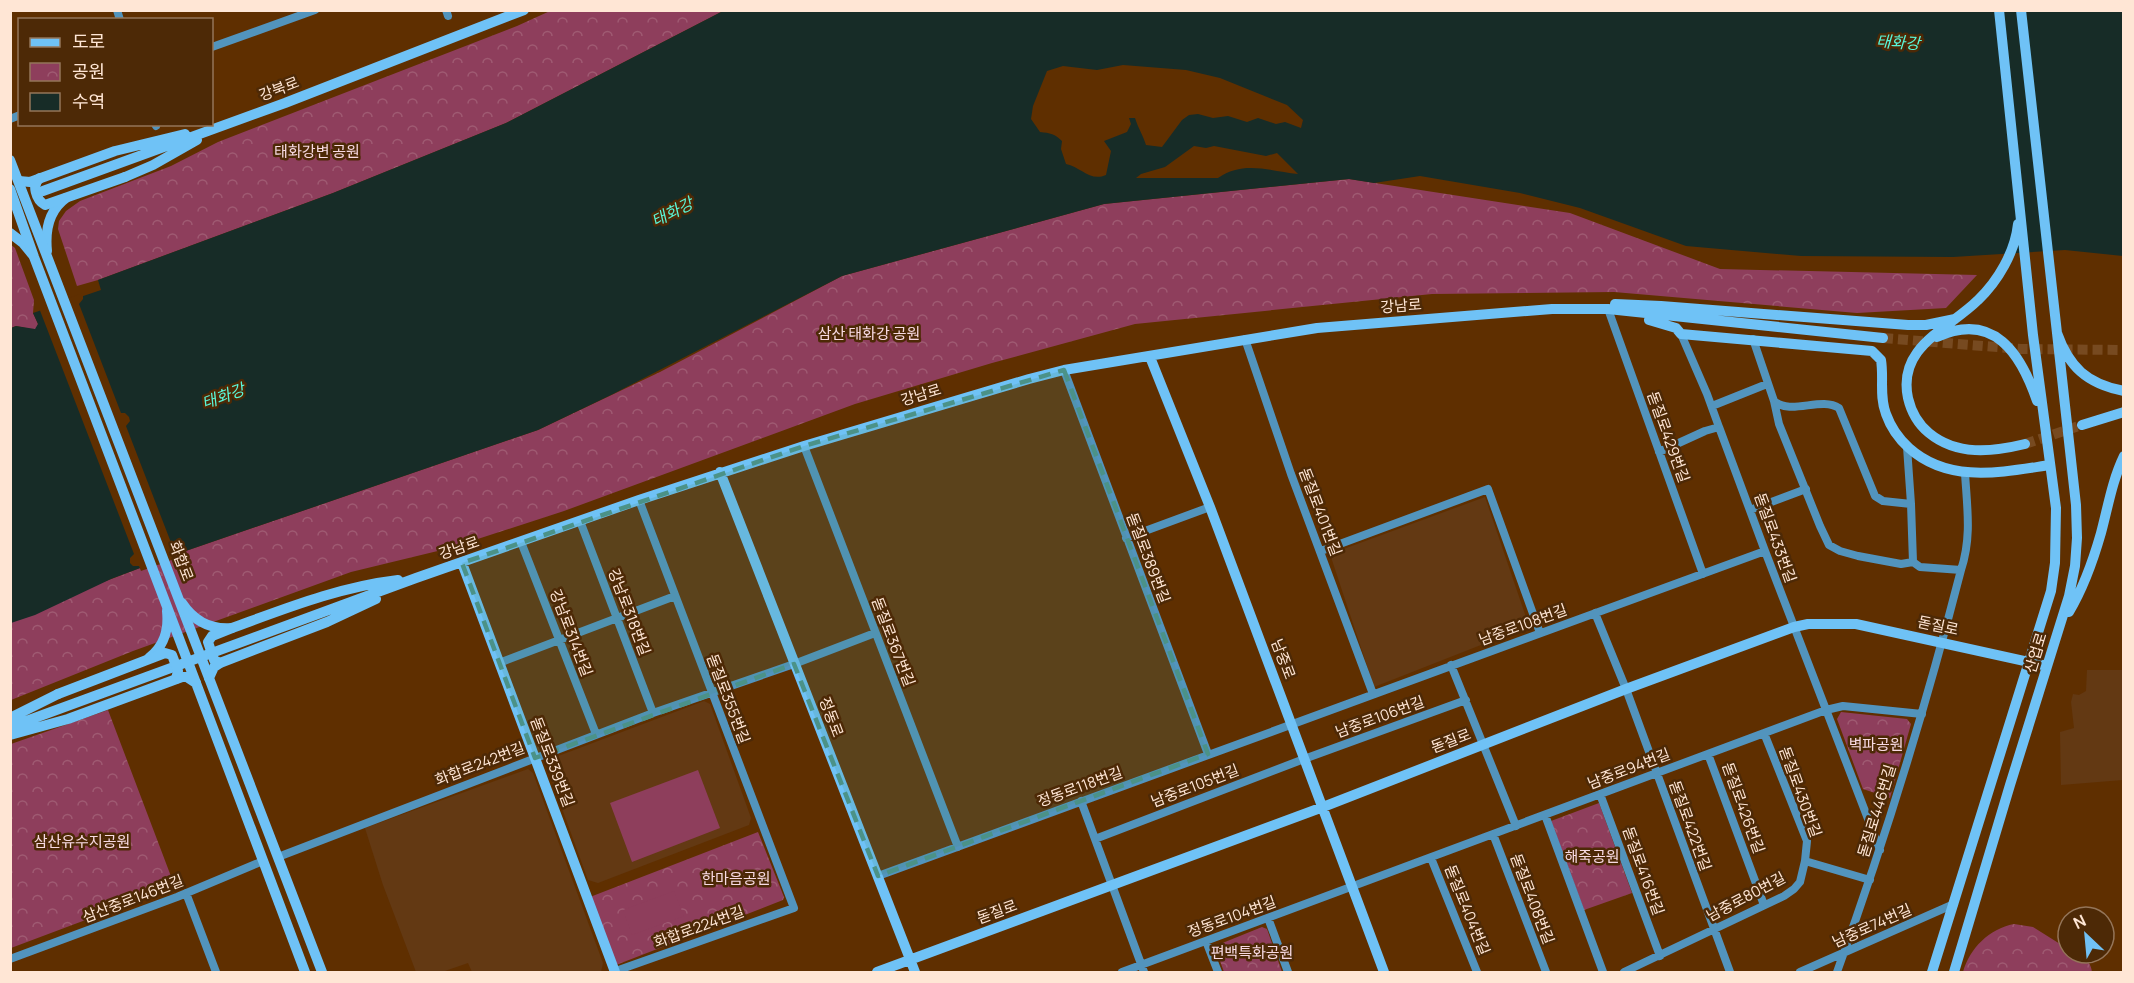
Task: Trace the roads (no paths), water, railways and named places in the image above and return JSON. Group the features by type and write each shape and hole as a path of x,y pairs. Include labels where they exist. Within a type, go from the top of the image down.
{"main road":[{"name":"강북로","path":"43,191 212,130 524,10"},
{"path":"1999,10 2019,206 2018,228 2007,260 1998,276 1979,299 1922,346 1913,357 1909,370 1908,395 1917,420 1942,442 1968,449 2000,450 2025,444"},
{"name":"산업로","path":"1954,972 2069,597 2076,566 2078,538 2021,10"},
{"path":"15,211 19,181 38,179 115,151 156,140 212,130"},
{"path":"38,179 34,185 42,204 49,204 125,177 182,150 212,130"},
{"name":"화합로","path":"10,160 322,972"},
{"path":"15,211 24,194 38,179"},
{"name":"화합로","path":"10,189 15,211 305,972"},
{"path":"47,252 46,234 50,219 57,206 66,198"},
{"name":"산업로","path":"1932,972 2051,591 2055,563 2056,508 2019,206"},
{"path":"10,233 23,243 34,257"},
{"path":"1552,309 1582,305 1632,304 1926,326 1954,319"},
{"name":"강남로","path":"10,727 416,578 720,472 1064,370 1317,328 1552,309 1608,309 1883,338"},
{"path":"1630,312 1669,325 1681,334 1865,349 1875,352 1881,360 1882,399 1886,414 1895,433 1921,458 1938,468 1965,473 2050,465"},
{"path":"1922,346 1945,333 1958,330 1982,330 1994,334 2004,341 2020,362 2034,391 2045,428"},
{"path":"2057,333 2065,353 2077,369 2102,386 2124,391"},
{"name":"남중로","path":"1150,357 1210,507 1384,972"},
{"path":"2082,425 2124,412"},
{"path":"2060,627 2086,579 2114,481 2124,456"},
{"name":"정동로","path":"720,472 915,972"},
{"name":"돋질로339번길","path":"462,563 614,972"},
{"path":"220,663 214,660 208,642 212,636 318,597 381,582 416,578"},
{"path":"209,678 214,667 220,663 327,622 416,578"},
{"path":"180,600 192,615 207,625 215,628 232,628"},
{"path":"146,661 156,652 165,636 168,625 166,605"},
{"name":"돋질로","path":"877,972 1323,807 1626,689 1794,627 1808,624 1856,624 1942,641 2047,666"},
{"path":"10,718 58,694 169,653 178,671 176,679"},
{"path":"10,735 68,719 176,679 187,677 196,683"}],"street":[{"path":"213,47 315,10"},
{"name":"돋질로429번길","path":"1608,309 1703,574"},
{"name":"돋질로433번길","path":"1681,334 1732,457 1765,551 1880,850"},
{"name":"돋질로401번길","path":"1245,339 1291,474 1373,694"},
{"path":"1753,339 1774,401 1779,424 1824,535 1833,548 1858,556 1901,564 1913,562"},
{"name":"돋질로389번길","path":"1064,370 1208,754"},
{"path":"1712,406 1767,384"},
{"path":"1774,401 1782,406 1829,404 1839,408 1875,496 1883,501 1911,504"},
{"path":"1659,452 1719,427"},
{"name":"돋질로367번길","path":"804,446 957,847"},
{"path":"1907,447 1913,562 1920,567 1961,570"},
{"name":"돋질로446번길","path":"1837,972 1880,850 1922,714 1968,543 1969,520 1965,473"},
{"path":"1320,551 1488,489 1540,633"},
{"path":"1750,510 1806,489"},
{"name":"돋질로355번길","path":"639,500 794,908"},
{"path":"1126,538 1210,507"},
{"name":"강남로318번길","path":"580,521 653,713"},
{"name":"강남로314번길","path":"521,542 596,734"},
{"name":"남중로108번길","path":"1291,724 1765,551"},
{"path":"499,663 675,596"},
{"name":"돋질로422번길","path":"1595,613 1626,689 1730,972"},
{"name":"화합로242번길","path":"278,856 596,734 875,633"},
{"path":"1451,665 1485,744 1516,826"},
{"name":"남중로106번길","path":"1304,759 1466,700"},
{"name":"남중로94번길","path":"1352,887 1826,710 1843,706 1922,714"},
{"name":"정동로118번길","path":"878,876 1291,724"},
{"name":"돋질로430번길","path":"1764,733 1807,841 1805,861"},
{"name":"돋질로426번길","path":"1708,754 1764,905"},
{"name":"남중로105번길","path":"1095,839 1304,759"},
{"name":"돋질로416번길","path":"1600,794 1660,956"},
{"path":"1081,801 1143,969"},
{"path":"1545,815 1603,972"},
{"name":"돋질로408번길","path":"1493,834 1546,972"},
{"name":"돋질로404번길","path":"1431,858 1477,972"},
{"name":"삼산중로146번길","path":"10,959 186,893 263,861"},
{"path":"1805,861 1869,880"},
{"name":"남중로80번길","path":"1624,972 1794,889 1800,882 1805,861"},
{"name":"정동로104번길","path":"1122,972 1143,969 1206,941 1352,887"},
{"path":"186,893 216,972"},
{"name":"남중로74번길","path":"1800,972 1954,904"},
{"name":"화합로224번길","path":"614,972 794,908"},
{"path":"1268,918 1288,972"},
{"path":"1206,941 1218,972"}],"water":[{"name":"태화강","path":"723,11 2123,11 2123,256 2065,250 1953,257 1801,256 1686,246 1580,208 1520,193 1420,176 1374,183 1349,179 1104,204 842,276 538,430 177,554 111,579 35,615 11,623 11,328 16,326 35,329 38,324 33,313 101,290 98,280 333,193 506,123","holes":["1123,65 1186,70 1220,78 1287,105 1303,120 1301,128 1285,122 1276,124 1258,118 1247,122 1228,116 1213,118 1198,114 1189,115 1182,120 1162,147 1146,145 1135,118 1129,118 1131,124 1127,132 1104,141 1111,151 1106,175 1095,177 1066,164 1061,149 1062,141 1052,134 1040,132 1031,119 1033,106 1047,71 1063,66 1097,70","1194,146 1206,148 1214,146 1266,156 1277,153 1298,174 1247,168 1237,169 1218,178 1136,178 1141,174 1165,167"]}],"tunnel":[{"path":"1883,338 2021,349 2124,350"},
{"path":"2025,444 2082,425"}],"park label":[{"name":"태화강변 공원","path":"317,152"},
{"name":"삼산 태화강 공원","path":"869,334"},
{"name":"벽파공원","path":"1876,745"},
{"name":"삼산유수지공원","path":"82,842"},
{"name":"해죽공원","path":"1592,857"},
{"name":"한마음공원","path":"736,879"},
{"name":"편백특화공원","path":"1252,953"}]}
